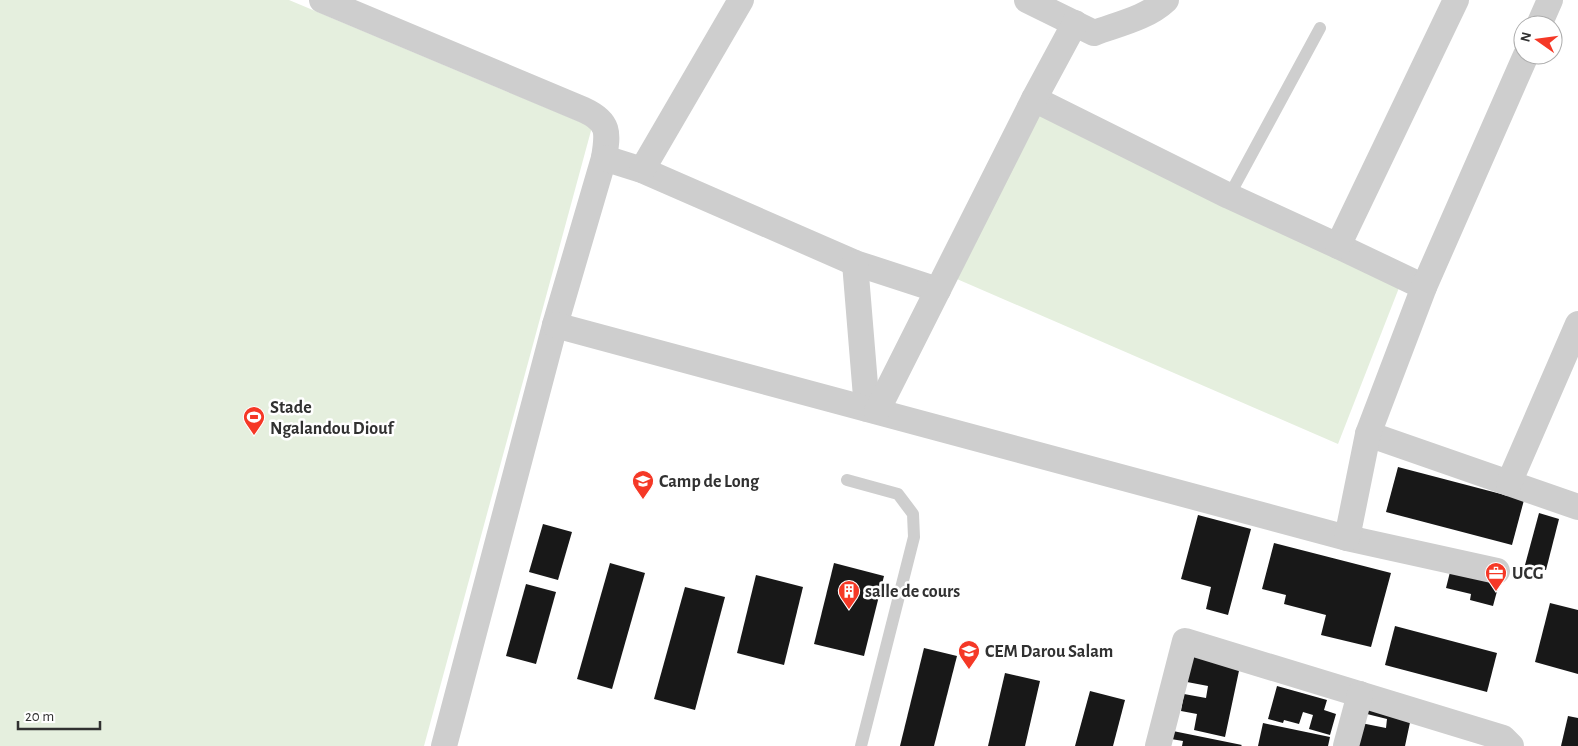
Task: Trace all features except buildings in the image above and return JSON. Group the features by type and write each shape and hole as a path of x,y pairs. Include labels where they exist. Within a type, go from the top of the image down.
{"street":[{"path":"322,0 598,116 606,130 604,158 555,325 444,746"},
{"path":"642,170 741,0"},
{"path":"1027,0 1094,33 1142,15 1158,7 1166,0"},
{"path":"1338,246 1456,0"},
{"path":"1543,15 1550,0"},
{"path":"872,410 938,290 1074,23"},
{"path":"1347,538 1368,434 1424,287 1522,65"},
{"path":"1034,99 1229,196 1424,287"},
{"path":"604,158 642,170 855,262 938,290"},
{"path":"855,262 872,410"},
{"path":"1509,483 1578,324"},
{"path":"555,325 1347,538 1497,571"},
{"path":"1368,434 1578,507"},
{"path":"1158,746 1186,641 1503,738 1511,746"},
{"path":"1346,746 1360,694"}],"lane":[{"path":"1229,196 1320,28"},
{"path":"847,480 898,494 913,514 914,537 861,746"}],"green space":[{"name":"Stade Ngalandou Diouf","path":"0,0 289,0 592,127 424,746 0,746"},
{"path":"1037,101 1404,275 1338,444 950,276"}],"place":[{"name":"Stade Ngalandou Diouf","path":"254,436"},
{"name":"Camp de Long","path":"643,500"},
{"name":"UCG","path":"1496,592"},
{"name":"salle de cours","path":"849,610"},
{"name":"CEM Darou Salam","path":"969,670"}]}
